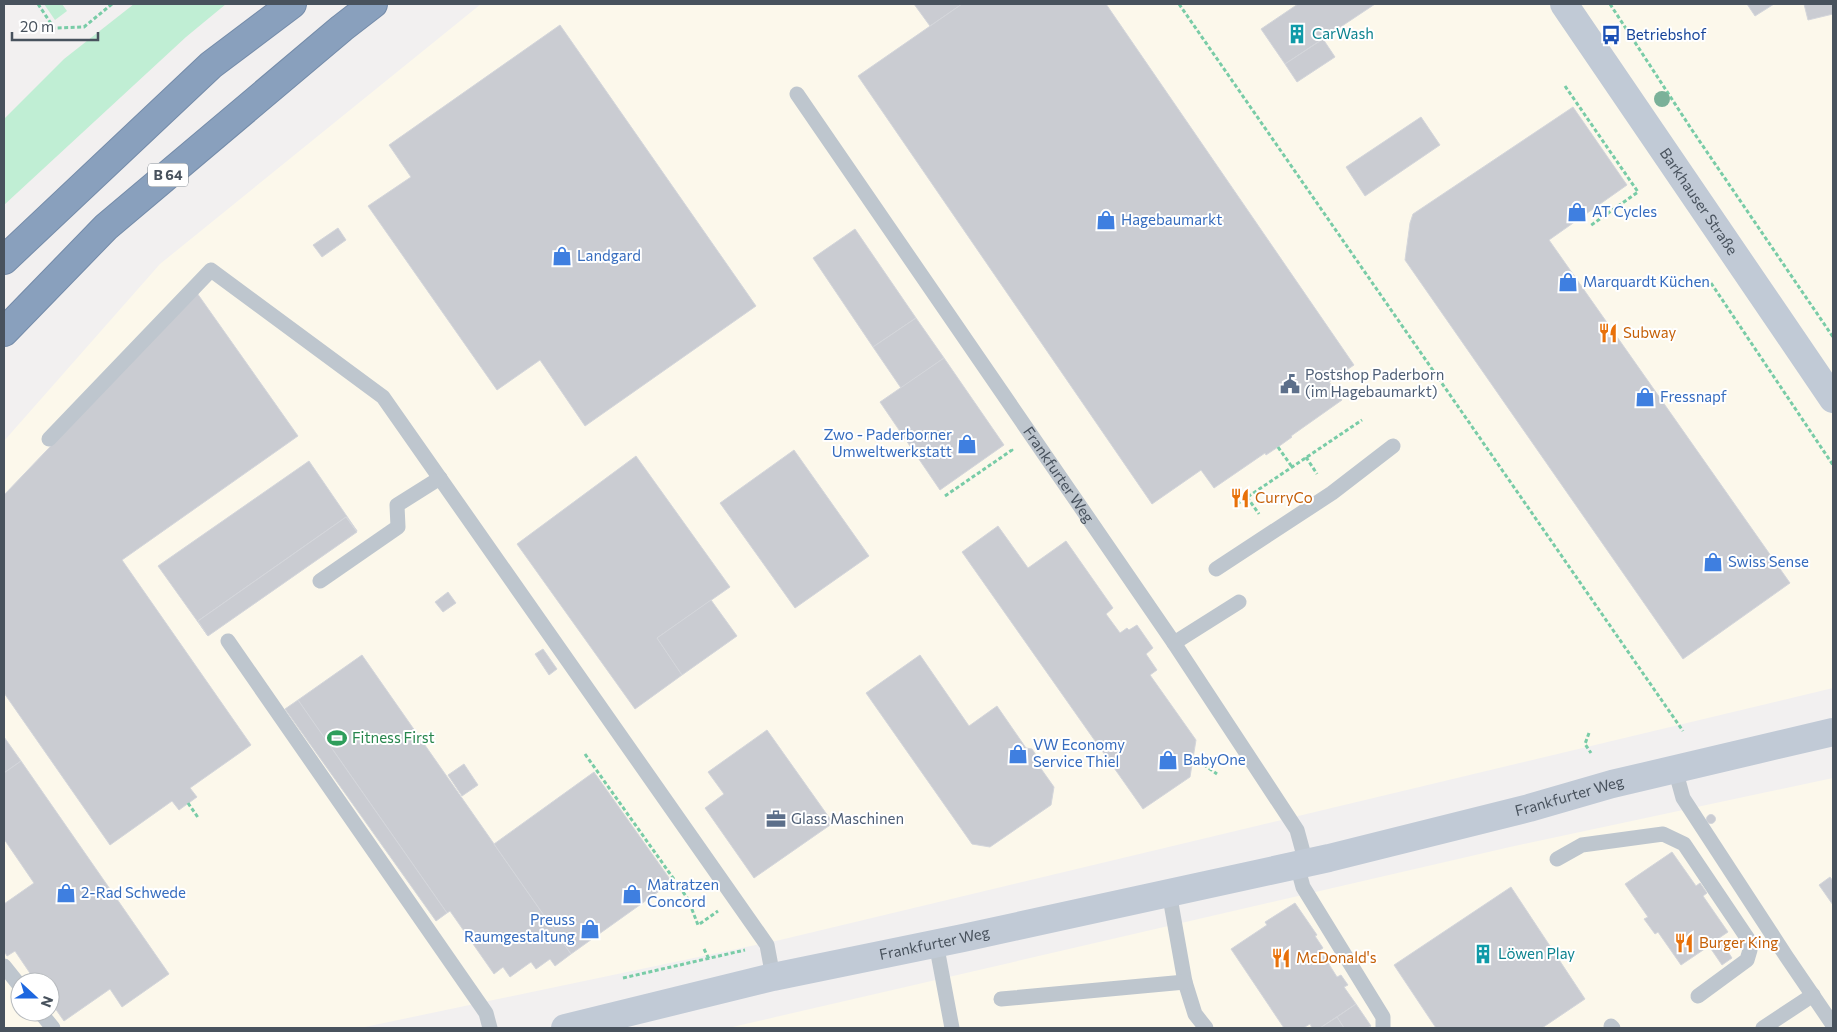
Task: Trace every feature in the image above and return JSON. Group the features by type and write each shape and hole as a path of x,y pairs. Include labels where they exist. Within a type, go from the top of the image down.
{"highway":[{"path":"4,260 211,65 292,4"},
{"name":"B 64","path":"4,332 106,227 373,4"}],"main road":[{"name":"Barkhauser Straße","path":"1564,4 1833,399"},
{"name":"Frankfurter Weg","path":"565,1028 774,977 1302,864 1529,808 1612,784 1833,732"}],"lane":[{"name":"Frankfurter Weg","path":"797,94 1174,642 1298,830 1302,864"},
{"path":"49,438 211,270 383,397 767,945 774,977"},
{"path":"1216,569 1332,493 1393,446"},
{"path":"320,581 398,527 397,505 440,478"},
{"path":"1174,642 1238,602"},
{"path":"228,641 486,1014 490,1028"},
{"path":"1675,770 1683,798 1833,1025"},
{"path":"1557,860 1582,845 1663,834 1684,844 1750,942 1747,960 1698,996"},
{"path":"1302,864 1303,887 1383,1017 1383,1028"},
{"path":"1169,892 1185,982 1195,1014 1206,1028"},
{"path":"936,943 952,1028"},
{"path":"1001,1000 1185,982"},
{"path":"1763,1028 1813,995"}],"path":[{"path":"38,4 54,28 84,27 112,4"},
{"path":"1179,4 1683,732"},
{"path":"1610,4 1692,130 1833,337"},
{"path":"1565,86 1638,192 1590,226"},
{"path":"1711,284 1833,465"},
{"path":"1237,504 1362,420"},
{"path":"945,496 1012,450 1008,444"},
{"path":"1278,447 1292,466"},
{"path":"1306,457 1317,474"},
{"path":"1247,497 1259,514"},
{"path":"1589,733 1585,744 1591,754"},
{"path":"585,754 688,899 698,925 710,917"},
{"path":"1193,757 1217,774"},
{"path":"188,803 199,819"},
{"path":"623,978 709,960 767,945"},
{"path":"704,950 709,960"}],"shaded area":[{"path":"481,4 1833,4 1833,688 780,940 360,1028 4,1028 4,441 160,264"},
{"path":"1833,778 1833,1028 728,1028 1510,847"}],"green space":[{"path":"44,4 62,4 67,11 55,20"},
{"path":"134,4 226,4 186,37 4,205 4,119 64,59"}],"building":[{"path":"914,4 962,4 930,26"},
{"name":"Hagebaumarkt","path":"962,4 1106,4 1354,365 1329,382 1342,400 1278,447 1266,455 1265,453 1214,488 1201,470 1152,504 858,76"},
{"name":"CarWash","path":"1298,4 1375,4 1285,64 1261,29"},
{"path":"1747,4 1774,4 1755,16"},
{"path":"1804,4 1833,4 1833,14 1808,20"},
{"name":"Landgard","path":"560,25 756,306 585,426 540,360 497,390 368,206 411,177 389,145"},
{"path":"1323,39 1335,57 1297,82 1285,64"},
{"path":"1573,107 1627,185 1549,240 1790,583 1683,659 1405,260 1413,214"},
{"path":"1421,117 1440,145 1365,196 1346,167"},
{"path":"338,228 346,240 322,257 313,245"},
{"path":"855,229 916,318 873,347 813,258"},
{"path":"197,293 298,436 122,560 251,745 190,788 197,797 179,810 172,801 110,845 4,693 4,495"},
{"path":"916,318 944,358 901,388 873,347"},
{"path":"944,358 1004,445 940,490 880,402"},
{"path":"794,450 869,556 795,608 720,503"},
{"path":"636,456 730,587 657,638 682,675 635,709 517,544"},
{"path":"309,461 357,531 346,517 198,621 208,636 158,566"},
{"path":"346,517 357,532 208,636 198,621"},
{"path":"998,526 1028,568 1066,541 1113,608 1106,614 1120,633 1127,628 1129,630 1137,625 1153,648 1146,654 1157,670 1150,675 1196,740 1190,777 1143,809 962,552"},
{"path":"448,592 456,603 443,612 435,602"},
{"path":"711,600 737,636 682,675 657,638"},
{"path":"543,649 557,669 549,675 535,654"},
{"path":"362,655 571,954 555,966 550,959 536,969 531,962 510,977 503,967 494,974 450,911 447,913 333,750 323,758 315,747 325,739 298,700"},
{"path":"920,655 969,726 997,706 1026,748 1032,749 1038,758 1037,763 1054,787 1051,805 990,847 972,844 866,693"},
{"path":"298,700 447,913 436,921 285,709"},
{"path":"767,730 833,823 754,878 705,808 724,794 708,772"},
{"path":"4,737 21,761 4,773"},
{"name":"2-Rad Schwede","path":"21,761 169,974 122,1007 110,989 64,1021 60,1015 60,972 29,972 15,951 7,956 4,951 4,904 34,883 4,839 4,773"},
{"path":"464,764 478,785 462,796 448,775"},
{"path":"594,772 672,882 571,954 494,844"},
{"path":"1711,814 1716,819 1711,824 1706,819"},
{"path":"1672,852 1696,886 1700,883 1707,893 1703,896 1728,932 1719,938 1732,958 1722,965 1709,946 1681,965 1658,932 1655,934 1644,919 1648,917 1625,884"},
{"path":"1830,877 1833,881 1833,905 1819,885"},
{"name":"Löwen Play","path":"1511,887 1585,999 1542,1028 1436,1028 1394,965"},
{"name":"McDonald's","path":"1295,903 1317,935 1315,936 1323,948 1320,950 1337,977 1341,975 1348,985 1344,987 1356,1004 1320,1028 1312,1028 1310,1024 1303,1028 1284,1028 1231,949 1267,925 1265,922"},
{"path":"1356,1004 1371,1026 1367,1028 1344,1028 1337,1017"},
{"path":"1337,1017 1344,1028 1320,1028"}],"place":[{"name":"CarWash","path":"1297,34"},
{"name":"Betriebshof","path":"1611,35"},
{"name":"AT Cycles","path":"1577,212"},
{"name":"Hagebaumarkt","path":"1106,220"},
{"name":"Landgard","path":"562,256"},
{"name":"Marquardt Küchen","path":"1568,282"},
{"name":"Subway","path":"1608,333"},
{"name":"Postshop Paderborn (im Hagebaumarkt)","path":"1290,384"},
{"name":"Fressnapf","path":"1645,397"},
{"name":"Zwo - Paderborner Umweltwerkstatt","path":"967,444"},
{"name":"CurryCo","path":"1240,498"},
{"name":"Swiss Sense","path":"1713,562"},
{"name":"Fitness First","path":"337,738"},
{"name":"VW Economy Service Thiel","path":"1018,754"},
{"name":"BabyOne","path":"1168,760"},
{"name":"Glass Maschinen","path":"776,819"},
{"name":"2-Rad Schwede","path":"66,893"},
{"name":"Matratzen Concord","path":"632,894"},
{"name":"Preuss Raumgestaltung","path":"590,929"},
{"name":"Burger King","path":"1684,943"},
{"name":"Löwen Play","path":"1483,954"},
{"name":"McDonald's","path":"1281,958"}]}
